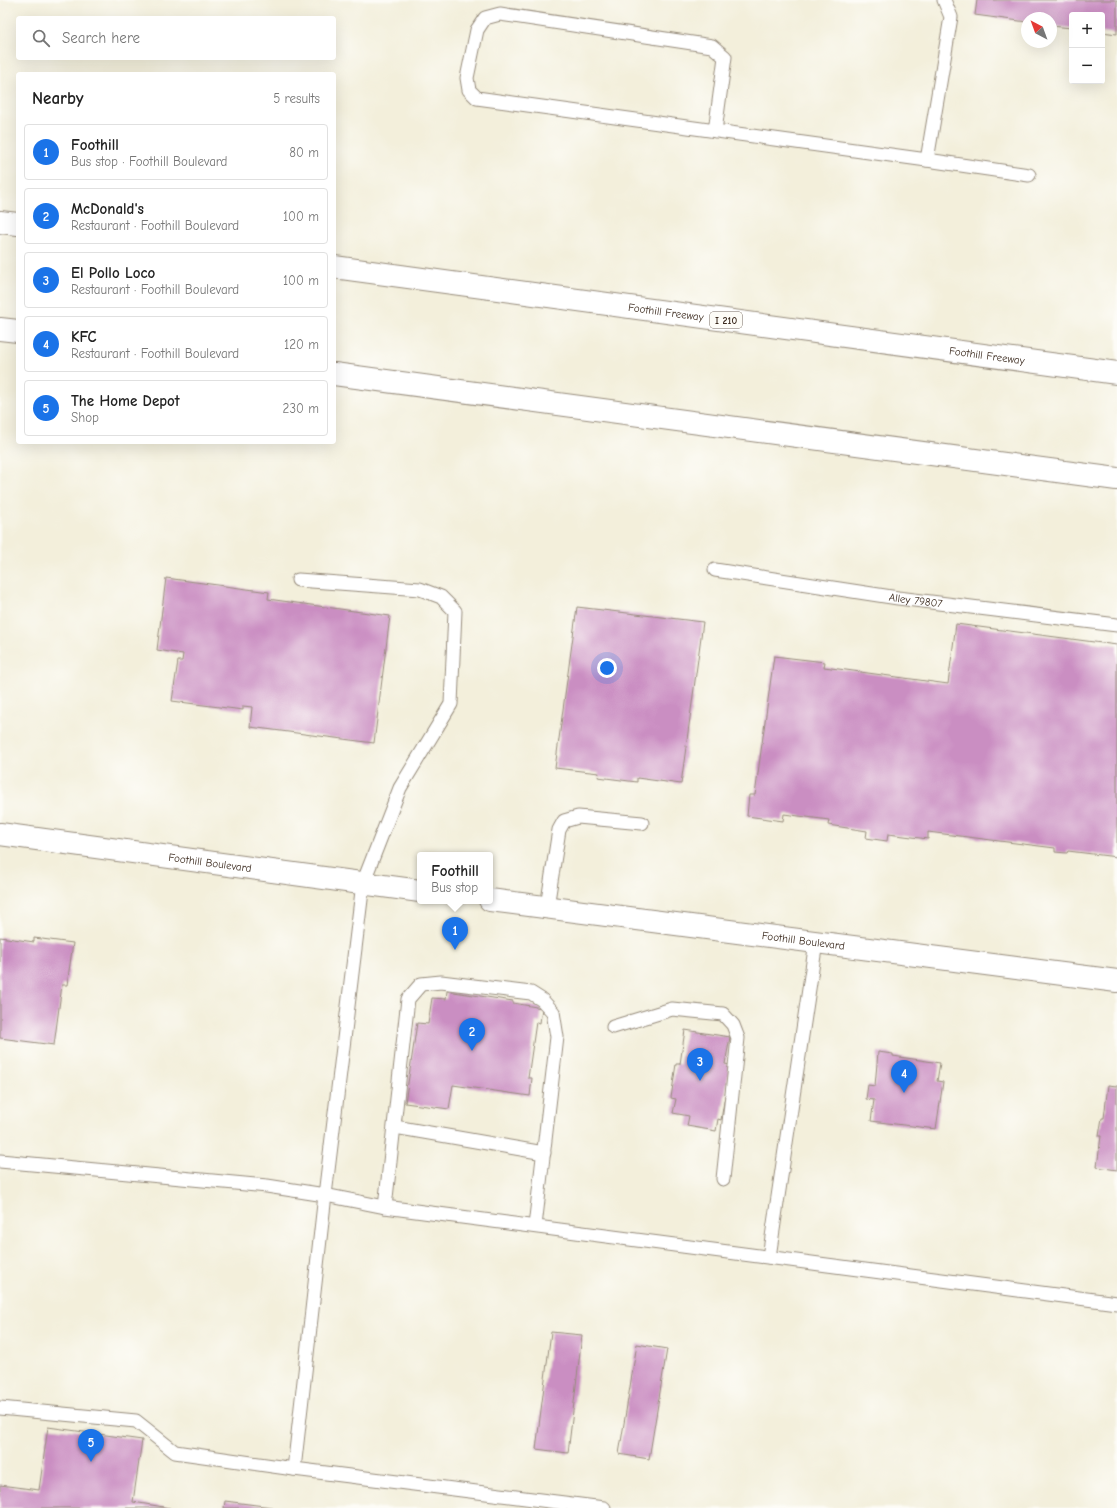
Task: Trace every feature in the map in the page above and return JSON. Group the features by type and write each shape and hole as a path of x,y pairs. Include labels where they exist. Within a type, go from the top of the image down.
{"main road":[{"path":"0,222 16,224"},
{"name":"Foothill Freeway","path":"336,267 1117,372"},
{"path":"0,329 16,331"},
{"path":"336,374 1117,479"},
{"name":"Foothill Boulevard","path":"0,834 417,891"},
{"name":"Foothill Boulevard","path":"493,900 1117,981"}],"lane":[{"path":"927,160 951,17 944,0"},
{"path":"715,131 724,57 712,46 500,14 485,18 477,30 467,78 469,90 477,98 1029,175"},
{"name":"Alley 79807","path":"715,570 898,598 1117,625"},
{"path":"294,1469 325,1195 363,883 400,788 451,704 455,611 441,597 420,589 298,580"},
{"path":"547,907 559,830 564,822 578,817 642,823"},
{"path":"769,1257 816,942"},
{"path":"385,1207 408,999 421,984 441,982 531,993 542,1000 553,1012 557,1037 535,1226"},
{"path":"613,1027 672,1009 723,1014 733,1025 738,1038 723,1179"},
{"path":"395,1127 544,1153"},
{"path":"0,1161 267,1186 325,1195 385,1207 1117,1302"},
{"path":"0,1408 136,1421 175,1452 294,1469 604,1508"}],"building":[{"path":"977,0 1117,0 1117,34 1105,32 1105,12 1069,12 1069,28 1057,27 1057,12 1021,12 1021,21 975,15"},
{"path":"166,578 269,592 268,599 390,616 374,743 250,727 252,707 243,706 243,710 172,701 178,661 182,661 183,654 157,650"},
{"path":"577,607 703,622 681,784 637,778 637,782 598,777 599,773 555,768"},
{"path":"956,624 1117,645 1117,857 1068,851 1067,853 1055,852 1055,848 928,832 928,839 888,834 887,841 866,838 867,831 828,825 829,820 784,814 783,821 747,816 749,795 755,795 774,656 825,662 824,667 948,684"},
{"path":"0,937 34,942 34,938 73,943 67,985 62,985 54,1045 0,1038"},
{"path":"447,991 513,1001 513,1003 542,1008 540,1023 536,1022 528,1078 532,1078 530,1096 453,1085 449,1109 405,1103 417,1023 428,1024 432,998 446,999"},
{"path":"685,1030 730,1037 725,1064 730,1065 721,1120 718,1119 716,1131 687,1126 689,1116 673,1113 676,1099 671,1098 676,1064 680,1064"},
{"path":"878,1052 893,1054 893,1056 940,1063 937,1081 943,1082 936,1129 871,1121 874,1100 866,1099 868,1085 875,1086"},
{"path":"1108,1085 1117,1086 1117,1170 1097,1167 1101,1136 1099,1136 1102,1118 1104,1118"},
{"path":"551,1332 582,1335 568,1453 536,1449"},
{"path":"637,1344 667,1349 649,1459 619,1454"},
{"path":"48,1427 142,1440 133,1502 170,1508 0,1508 0,1485 39,1490"},
{"path":"225,1501 272,1507 272,1508 224,1508"}],"place":[{"name":"Foothill","path":"455,950"},
{"name":"McDonald's","path":"472,1051"},
{"name":"El Pollo Loco","path":"700,1081"},
{"name":"KFC","path":"904,1093"},
{"name":"The Home Depot","path":"91,1462"}]}
